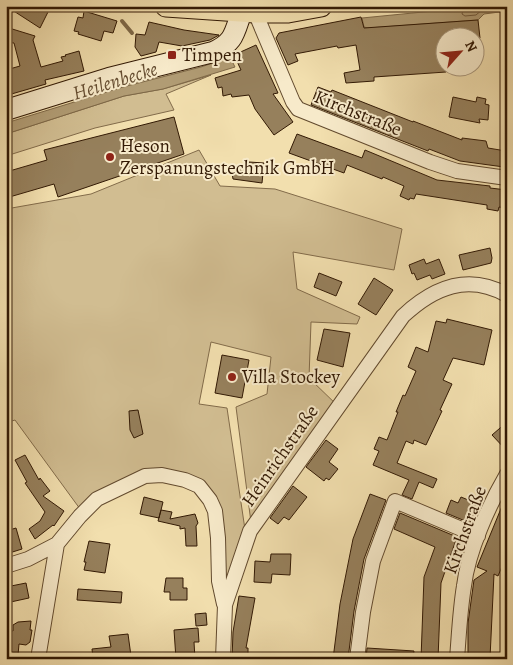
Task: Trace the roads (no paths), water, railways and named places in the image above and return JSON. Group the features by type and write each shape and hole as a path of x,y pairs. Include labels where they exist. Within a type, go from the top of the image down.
{"main road":[{"path":"166,6 249,12 288,12 321,6"},
{"path":"6,110 109,78 213,52 226,46 232,40 249,12"}],"street":[{"name":"Kirchstraße","path":"249,12 298,110 457,171 507,178"},
{"name":"Heinrichstraße","path":"223,659 224,604 250,532 403,316 418,302 436,292 456,286 474,283 491,287 507,295"},
{"name":"Kirchstraße","path":"457,659 467,567 494,498 507,474"},
{"path":"6,566 28,559 57,544 97,499 145,476 162,475 185,480 199,486 210,500 215,511 219,581 224,604"},
{"path":"357,659 363,612 373,561 395,501 478,536"},
{"path":"38,659 57,544"}],"water":[{"path":"484,6 507,6 507,11 484,14 478,20 368,28 364,27 362,18"},
{"path":"230,57 235,67 163,89 124,96 6,134 6,123"}],"waterway":[{"path":"122,21 132,33"}],"place":[{"name":"Timpen","path":"172,55"},
{"name":"Heson Zerspanungstechnik GmbH","path":"110,157"},
{"name":"Villa Stockey","path":"232,377"}],"water label":[{"name":"Heilenbecke","path":"115,81"}]}
